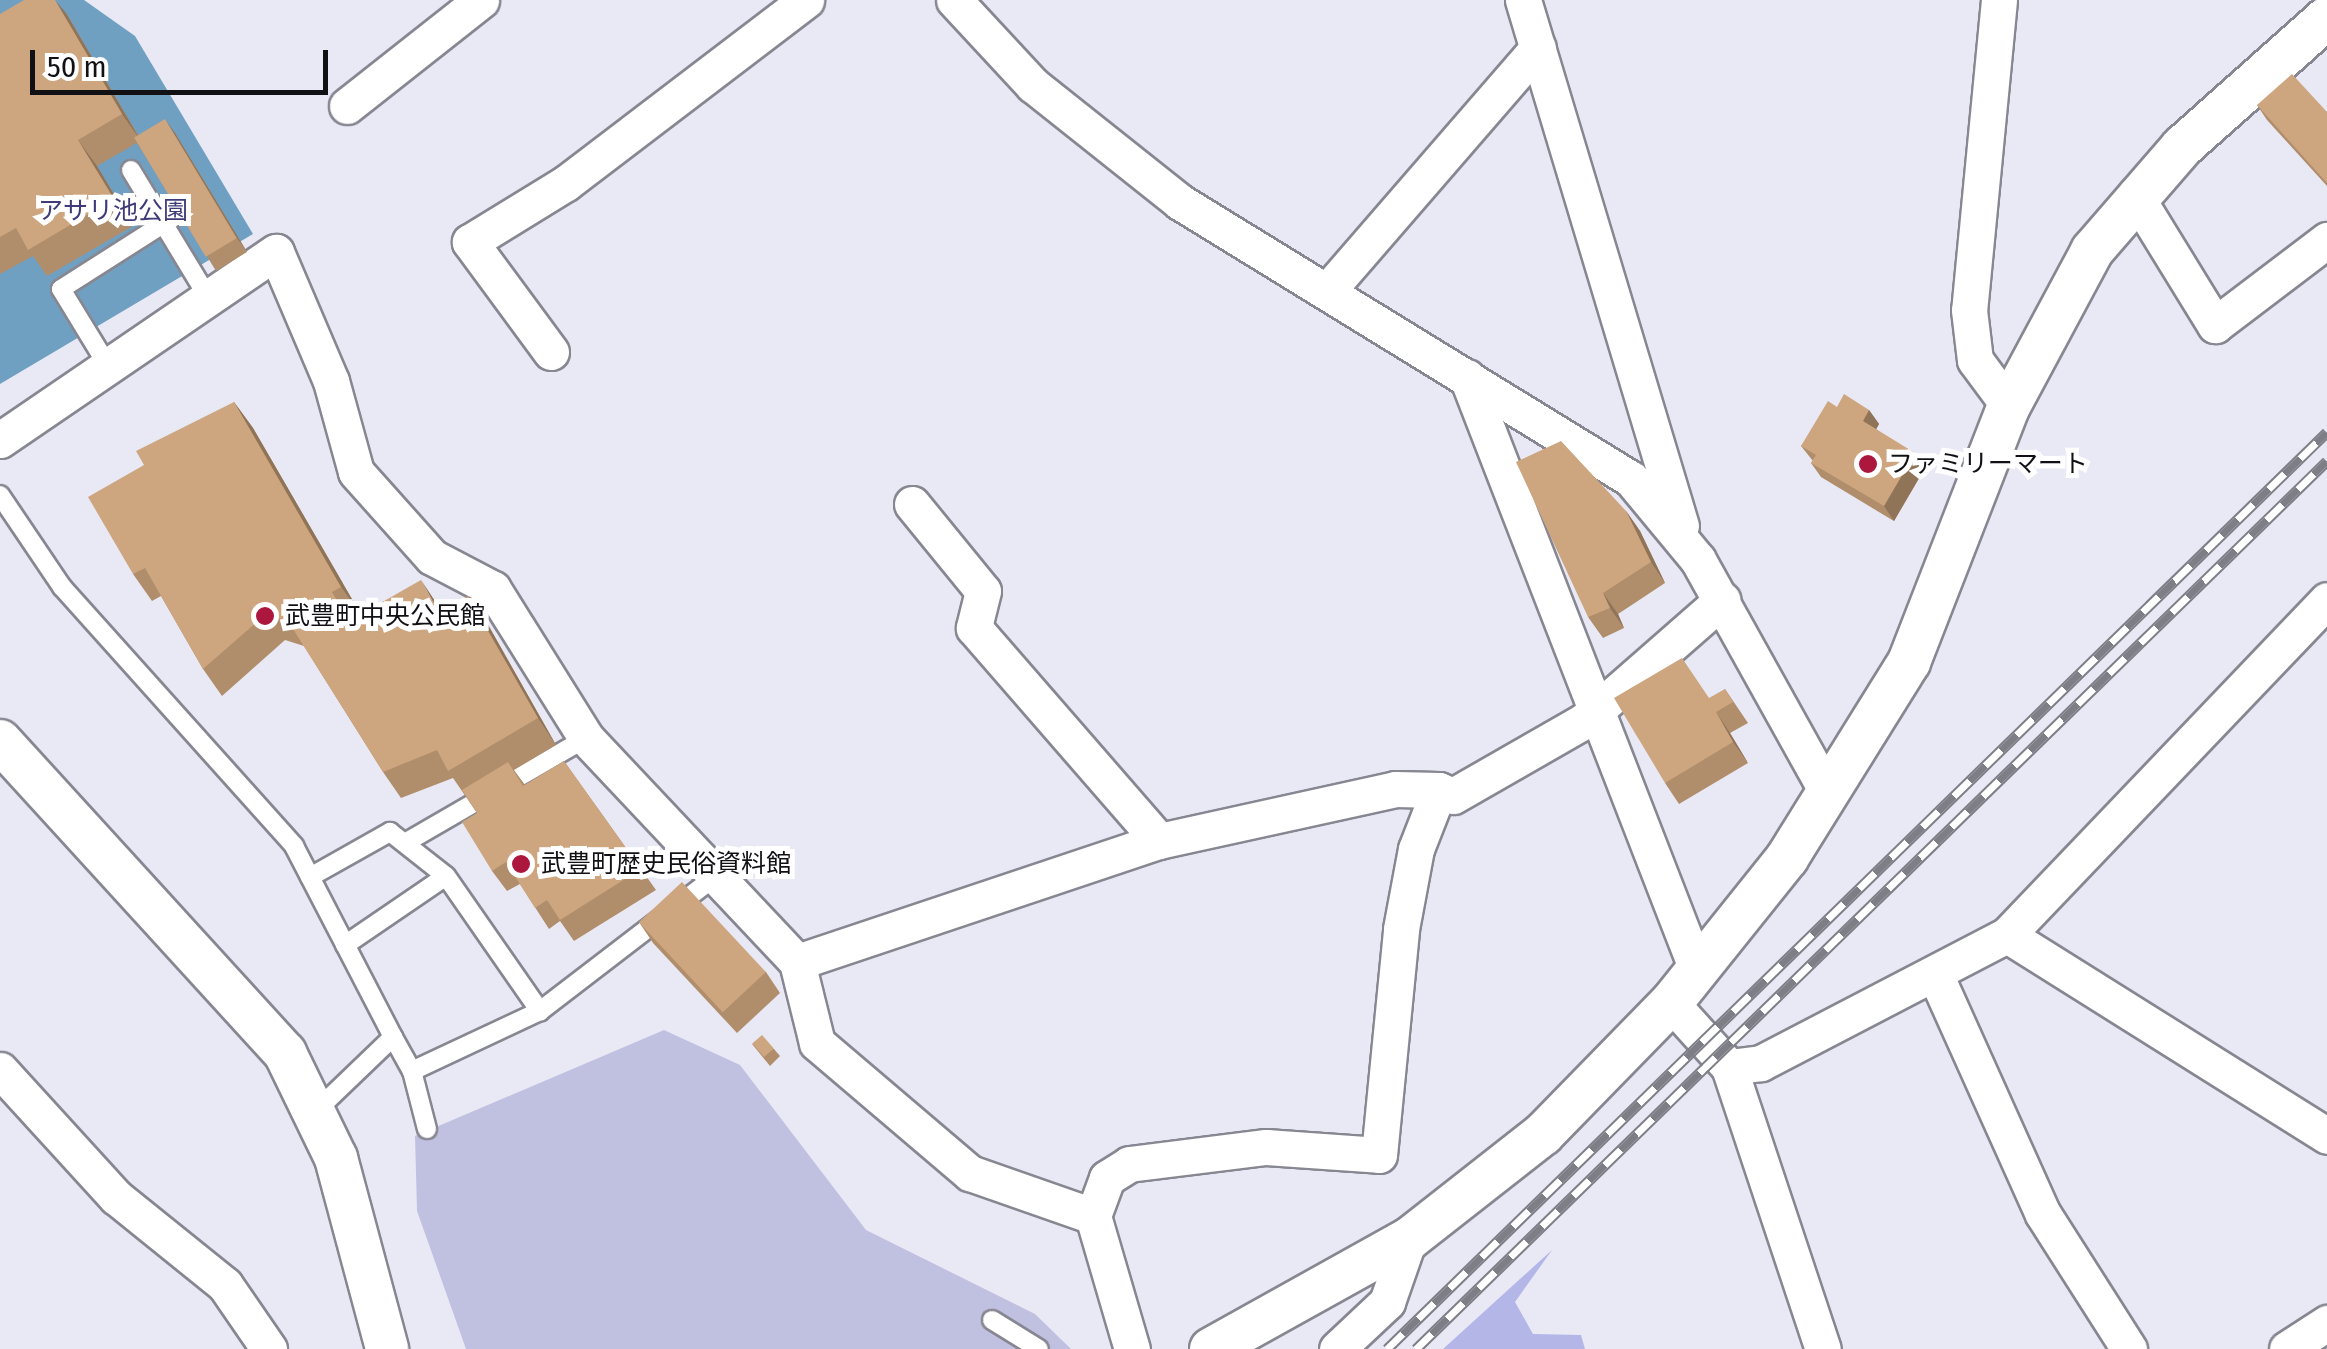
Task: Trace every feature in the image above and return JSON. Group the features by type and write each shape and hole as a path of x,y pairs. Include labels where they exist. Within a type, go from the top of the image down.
{"street":[{"path":"347,106 481,0"},
{"path":"552,352 470,242 566,183 806,0"},
{"path":"954,0 1096,141 1631,479 1687,544 1829,795"},
{"path":"1523,0 1687,544"},
{"path":"1999,0 1969,310 1975,360 2010,406"},
{"path":"1211,1349 1409,1238 1543,1134 1671,1003 1829,795 1909,662 2048,320 2135,195 2327,18"},
{"path":"1329,289 1538,48"},
{"path":"2135,195 2215,325 2327,240"},
{"path":"0,440 209,298 237,268 276,252 331,381 356,472 432,556 492,590 586,738 796,962 817,1043 970,1173 1093,1216"},
{"path":"1467,377 1697,970"},
{"path":"912,504 982,592 974,628 1159,841"},
{"path":"796,962 1159,841 1396,790 1440,790 1453,796 1596,710 1722,600"},
{"path":"1729,1067 1761,1063 2007,935 2327,600"},
{"path":"0,740 240,995 317,1110 388,1349"},
{"path":"1132,1349 1093,1216 1107,1178 1128,1164 1266,1147 1379,1155 1401,929 1416,849 1440,790"},
{"path":"2007,935 2327,1136"},
{"path":"1936,974 2043,1214 2129,1349"},
{"path":"1671,1003 1729,1067 1822,1349"},
{"path":"0,1070 116,1196 225,1285 270,1349"},
{"path":"1337,1349 1387,1302 1409,1238"},
{"path":"2287,1349 2327,1323"}],"lane":[{"path":"131,170 209,298"},
{"path":"108,366 62,289 162,222 200,210 180,177"},
{"path":"0,495 62,587 294,846 412,1071 426,1129"},
{"path":"410,840 586,738"},
{"path":"310,877 390,832 410,840 446,876 540,1011"},
{"path":"346,945 446,876"},
{"path":"412,1071 540,1011 716,876"},
{"path":"317,1110 394,1036"},
{"path":"992,1320 1038,1349"}],"shaded area":[{"name":"アサリ池公園","path":"0,0 84,0 135,36 253,234 0,384"},
{"path":"664,1030 740,1065 866,1230 1035,1314 1071,1349 466,1349 417,1211 415,1136"},
{"path":"1552,1250 1515,1302 1533,1334 1581,1335 1585,1349 1443,1349"}],"building":[{"path":"24,0 55,0 122,114 78,140 114,199 28,250 16,228 0,237 0,14"},
{"path":"2292,74 2327,112 2327,183 2257,105"},
{"path":"165,119 237,238 206,257 134,138"},
{"name":"ファミリーマート","path":"1844,394 1869,410 1863,421 1915,453 1884,506 1811,463 1816,455 1801,446 1828,401 1837,407"},
{"name":"武豊町中央公民館","path":"234,402 341,587 332,592 349,621 421,580 439,613 468,596 538,718 448,771 437,750 383,772 288,621 266,614 203,669 145,568 133,574 88,497 144,465 136,451"},
{"path":"1561,441 1626,511 1651,562 1603,593 1610,608 1588,617 1516,462"},
{"path":"1682,658 1709,698 1725,689 1733,702 1716,712 1733,742 1665,783 1614,698"},
{"path":"564,761 641,869 560,920 547,900 535,908 506,862 492,871 462,822 477,813 462,790 508,762 523,786"},
{"path":"682,882 766,972 723,1012 639,922"},
{"path":"762,1035 774,1049 764,1057 752,1044"}],"railway":[{"path":"1387,1349 2327,432"},
{"path":"1416,1349 2327,461"}],"place":[{"name":"ファミリーマート","path":"1868,464"},
{"name":"武豊町中央公民館","path":"265,616"},
{"name":"武豊町歴史民俗資料館","path":"521,864"}]}
